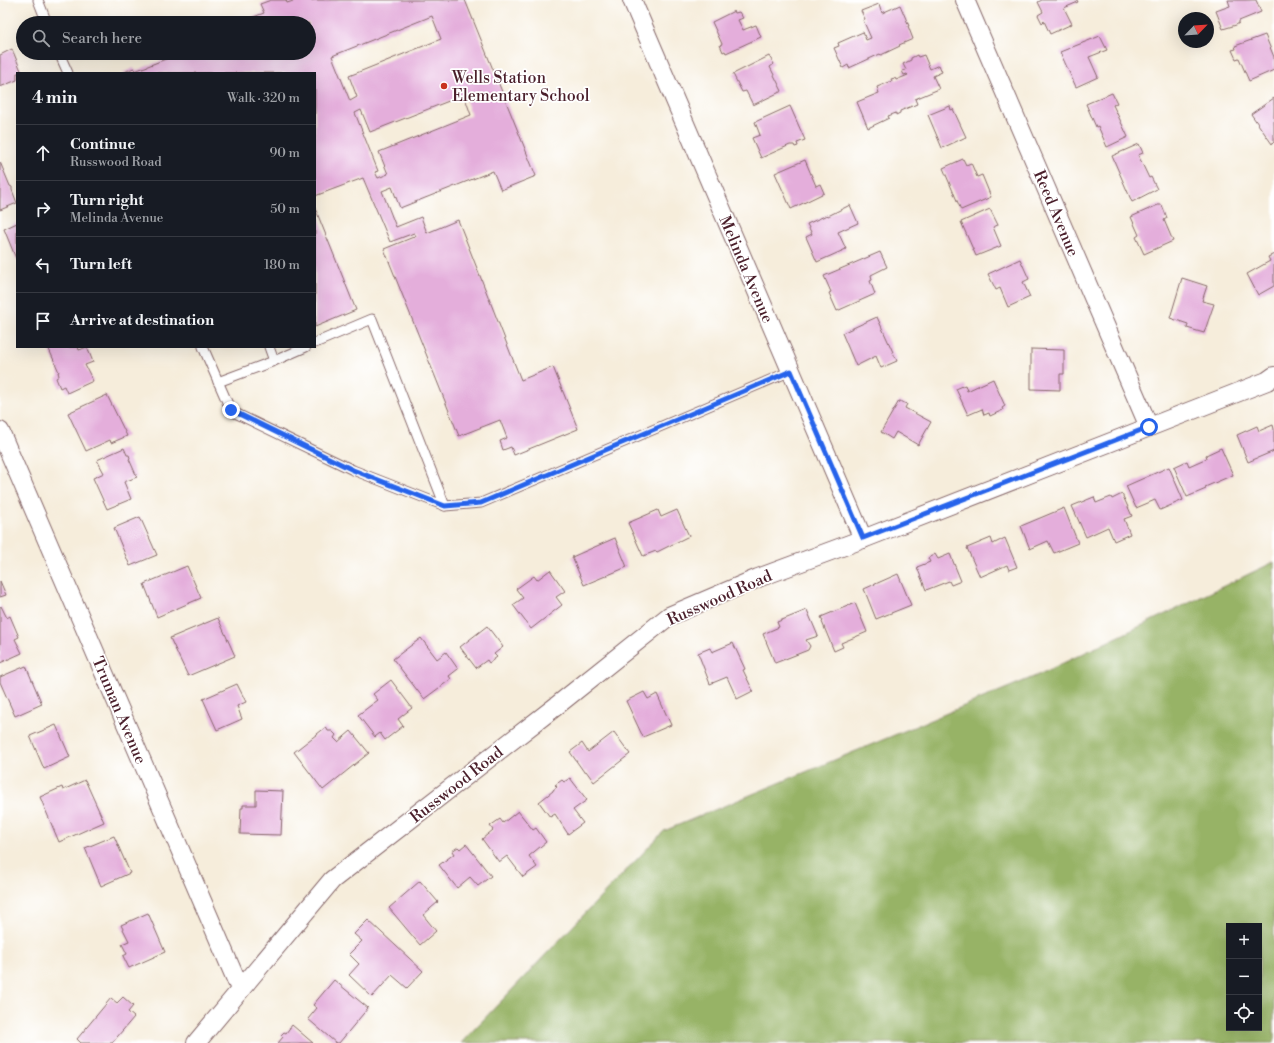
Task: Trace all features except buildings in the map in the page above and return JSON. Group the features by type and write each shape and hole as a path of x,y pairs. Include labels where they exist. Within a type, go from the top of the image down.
{"street":[{"name":"Melinda Avenue","path":"632,0 863,538"},
{"name":"Reed Avenue","path":"965,0 1149,427"},
{"name":"Russwood Road","path":"196,1043 332,880 555,707 669,616 758,578 1267,381 1274,376"},
{"name":"Truman Avenue","path":"0,431 240,989"}],"lane":[{"path":"38,0 44,16"},
{"path":"63,60 68,72"},
{"path":"316,343 372,319 445,506"},
{"path":"203,348 231,410 353,470 445,506 481,503 791,371"},
{"path":"269,348 274,361"},
{"path":"218,382 304,348"}],"green space":[{"path":"1274,562 1274,1043 461,1043 664,831 1036,676"}],"place":[{"name":"Wells Station Elementary School","path":"444,86"}],"route":[{"path":"231,410 353,470 445,506 481,503 791,371 863,538 1149,427"}]}
